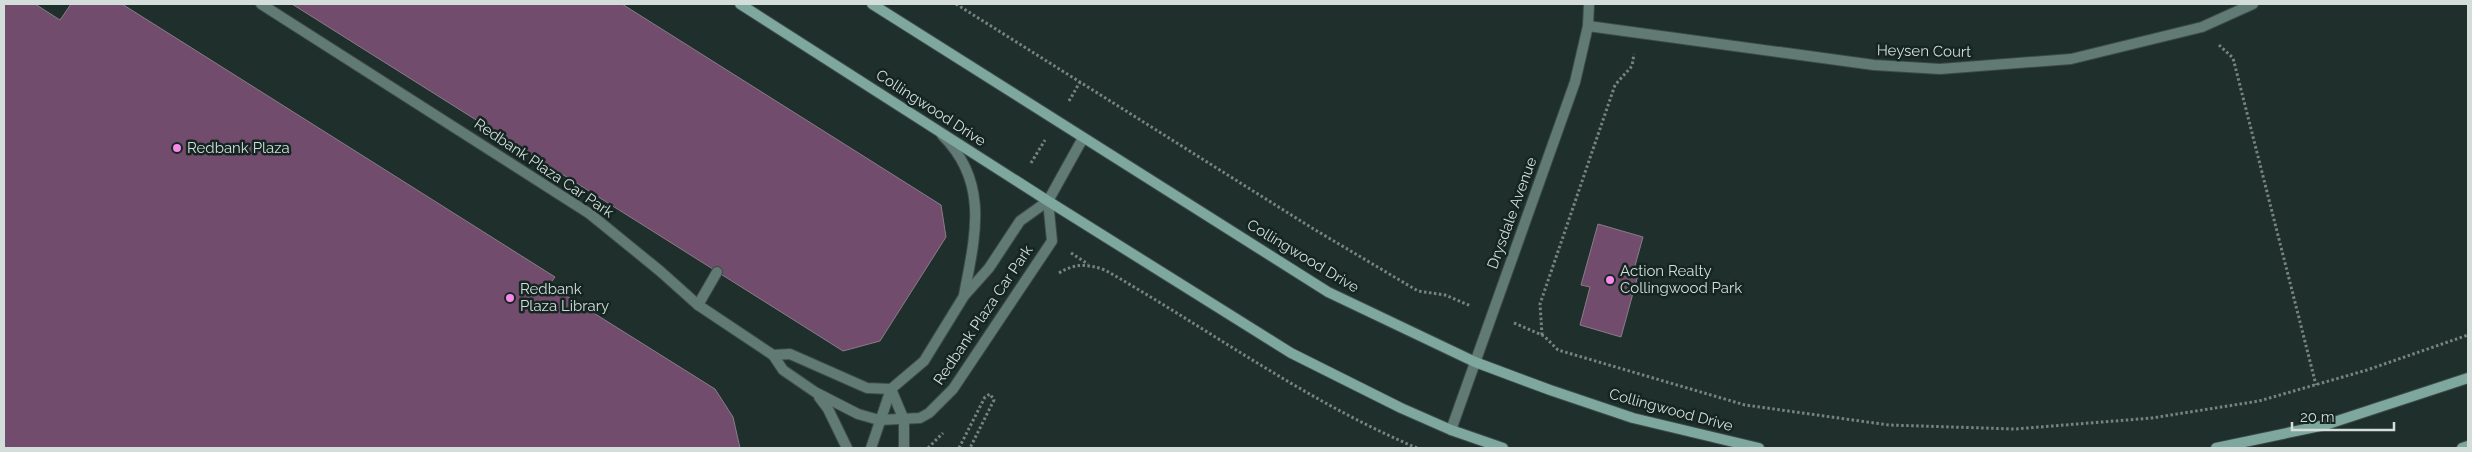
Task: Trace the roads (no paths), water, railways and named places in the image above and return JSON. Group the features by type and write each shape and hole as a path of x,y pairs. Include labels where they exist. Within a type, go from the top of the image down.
{"main road":[{"name":"Collingwood Drive","path":"740,4 1048,201 1291,353 1385,401 1451,430 1502,448"},
{"name":"Collingwood Drive","path":"872,4 1328,292 1475,362 1550,390 1633,418 1759,448"},
{"path":"2216,448 2325,426 2468,378"},
{"path":"2462,448 2468,446"}],"street":[{"name":"Redbank Plaza Car Park","path":"261,4 590,214 660,270 698,305 773,355 783,370 815,392 849,410 879,420 920,418 928,414 953,389 1052,240 1048,201"},
{"name":"Drysdale Avenue","path":"1451,430 1575,82 1588,26 1589,4"},
{"name":"Heysen Court","path":"1588,26 1874,65 1940,69 2071,59 2202,27 2252,4"},
{"path":"934,128 950,143 962,162 975,198 977,226 964,296"},
{"path":"871,448 891,389 924,361 964,296 990,268 1020,221 1048,201 1083,138"},
{"path":"698,305 717,272"},
{"path":"773,355 790,354 867,388 891,389"},
{"path":"891,389 904,420 904,448"},
{"path":"815,392 828,409 847,448"}],"place":[{"name":"Redbank Plaza","path":"177,148"},
{"name":"Action Realty Collingwood Park","path":"1610,280"},
{"name":"Redbank Plaza Library","path":"510,298"}]}
